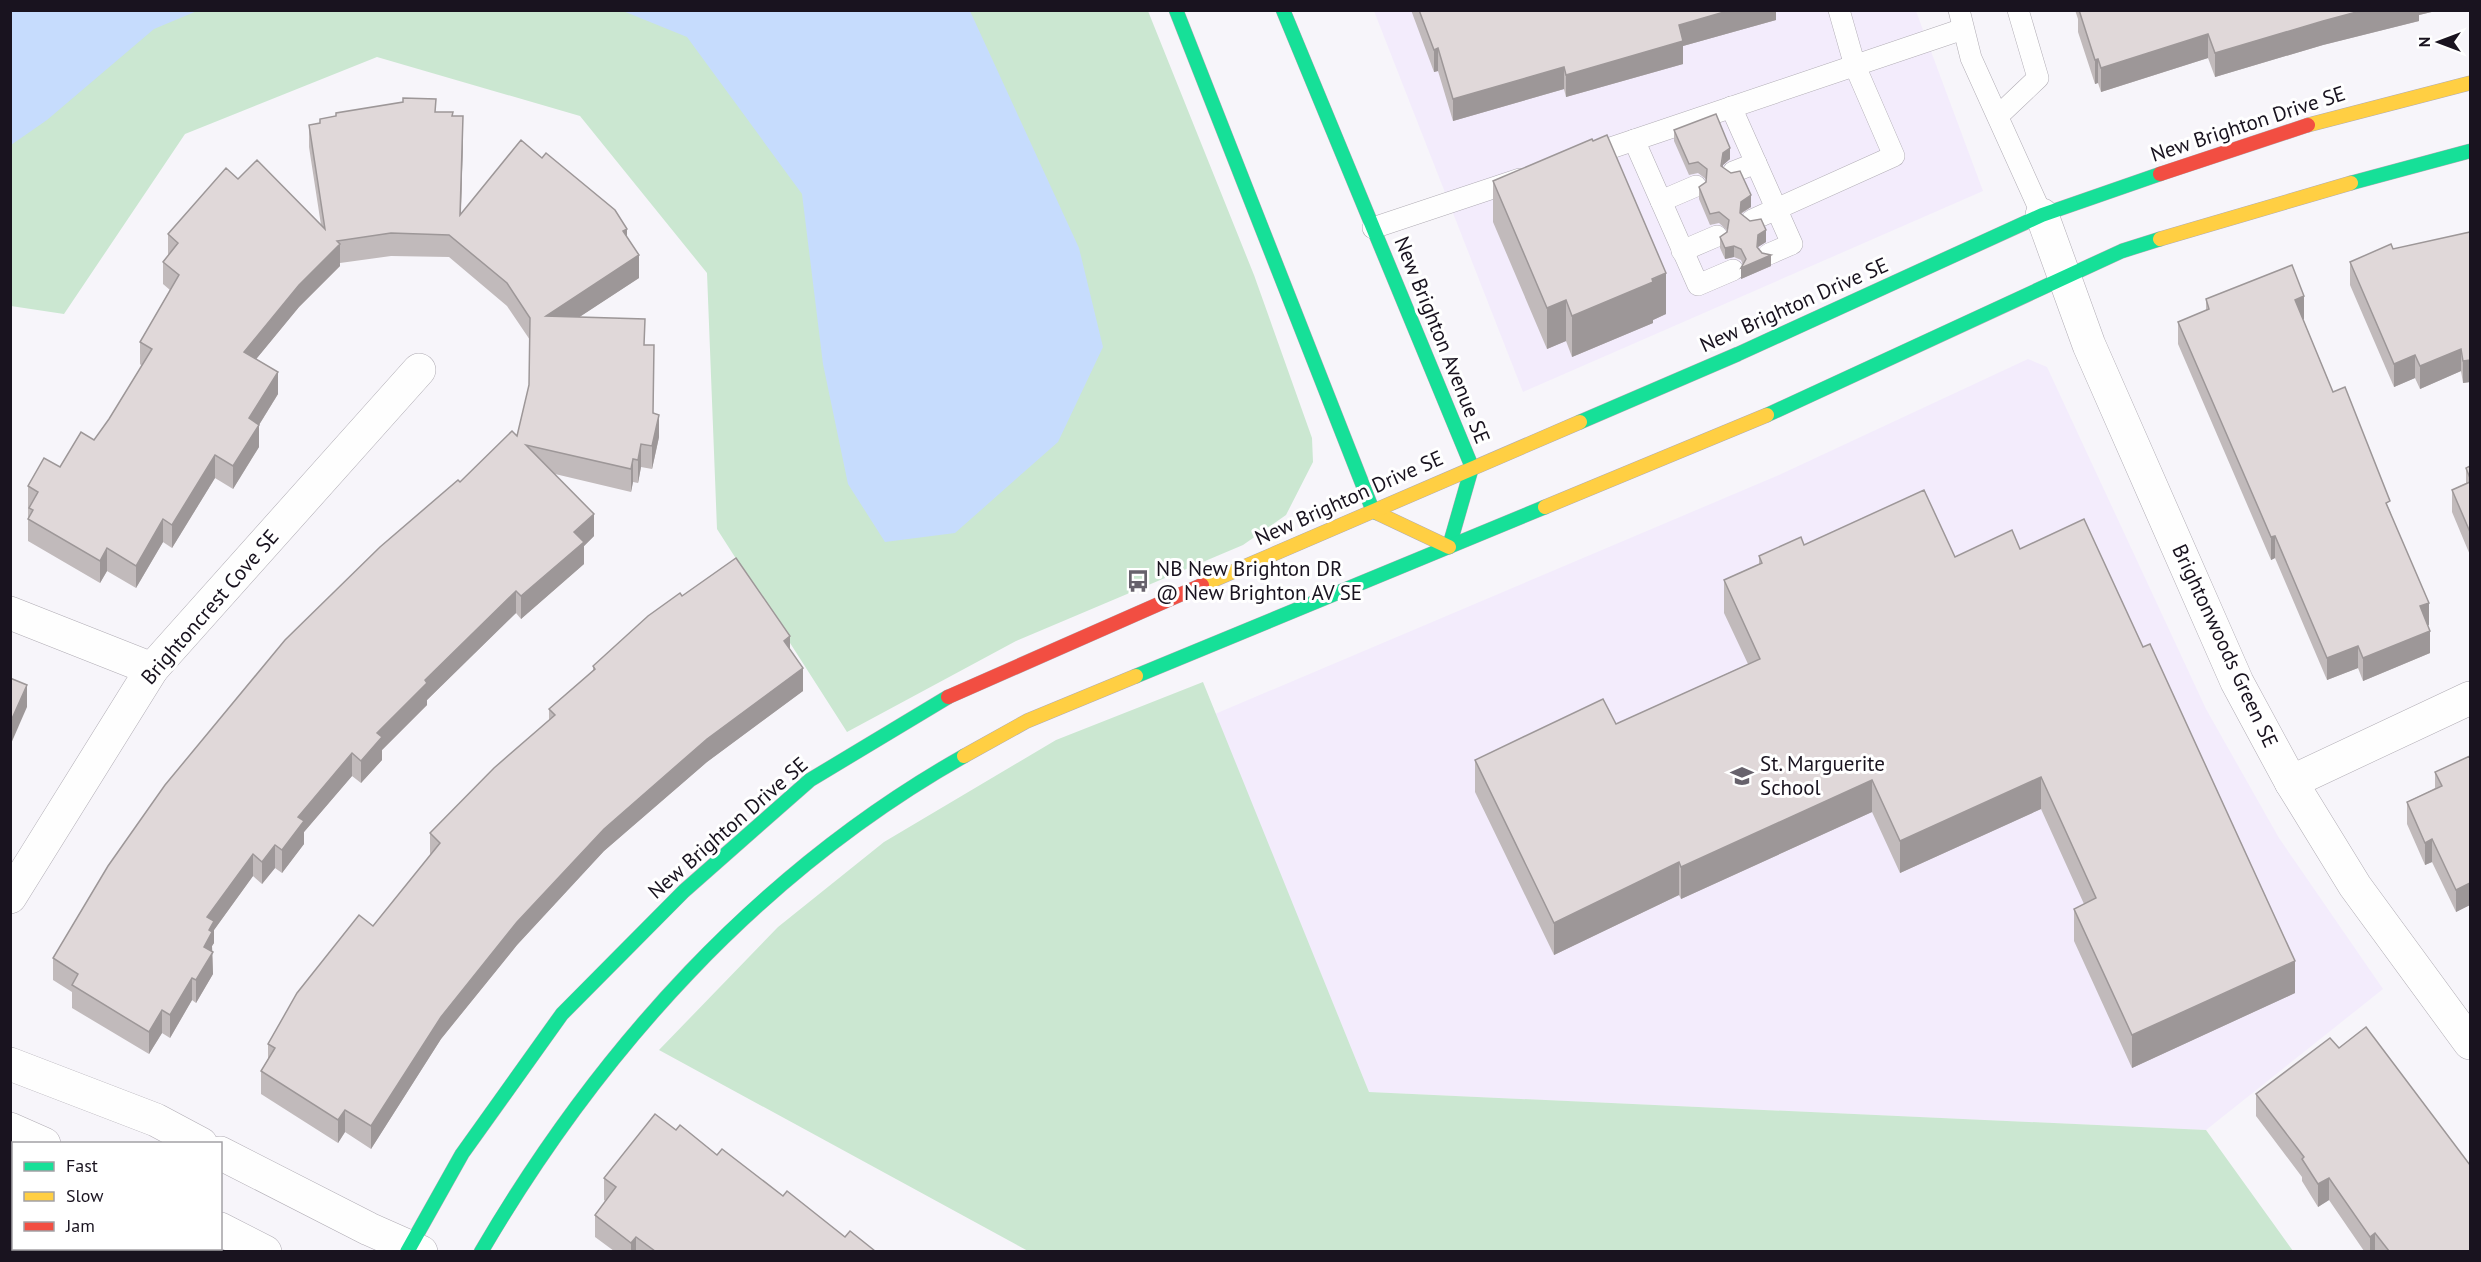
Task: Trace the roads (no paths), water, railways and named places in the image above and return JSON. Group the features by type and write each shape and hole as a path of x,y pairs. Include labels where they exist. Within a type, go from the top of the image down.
{"street":[{"path":"1176,10 1311,348 1373,511 1449,547"},
{"name":"New Brighton Avenue SE","path":"1283,10 1472,467 1449,547"},
{"name":"New Brighton Drive SE","path":"412,1250 462,1154 562,1014 684,891 810,780 924,709 986,678 1738,354 2042,215 2275,134 2470,83"},
{"path":"481,1251 515,1191 618,1050 725,934 843,835 956,759 1027,721 1768,415 2133,248 2289,199 2470,151"},
{"name":"Brightonwoods Green SE","path":"2042,215 2089,345 2237,682 2291,782 2355,886 2470,1043"},
{"name":"Brightoncrest Cove SE","path":"10,897 152,669 419,370"},
{"path":"10,613 152,669"},
{"path":"2291,782 2470,698"},
{"path":"10,1064 156,1120 199,1142"},
{"path":"10,1129 42,1142"},
{"path":"222,1154 412,1250"},
{"path":"222,1230 265,1251"}],"lane":[{"path":"1752,220 1894,156 1855,66 1839,10"},
{"path":"1998,116 2038,78 2018,10"},
{"path":"1566,163 1855,66 1961,20 1971,58 2042,215"},
{"path":"1731,107 1792,244 1768,254"},
{"path":"1634,140 1698,285 1733,270"},
{"path":"1733,172 1756,162"},
{"path":"1373,228 1544,171"},
{"path":"1661,201 1696,186"},
{"path":"1682,251 1718,236"}],"water":[{"path":"11,10 197,11 154,29 47,120 11,145"},
{"path":"623,11 970,11 1079,248 1103,347 1058,442 955,533 885,542 848,484 823,364 802,194 687,37"}],"place":[{"name":"NB New Brighton DR @ New Brighton AV SE","path":"1138,581"},
{"name":"St. Marguerite School","path":"1742,776"}]}
